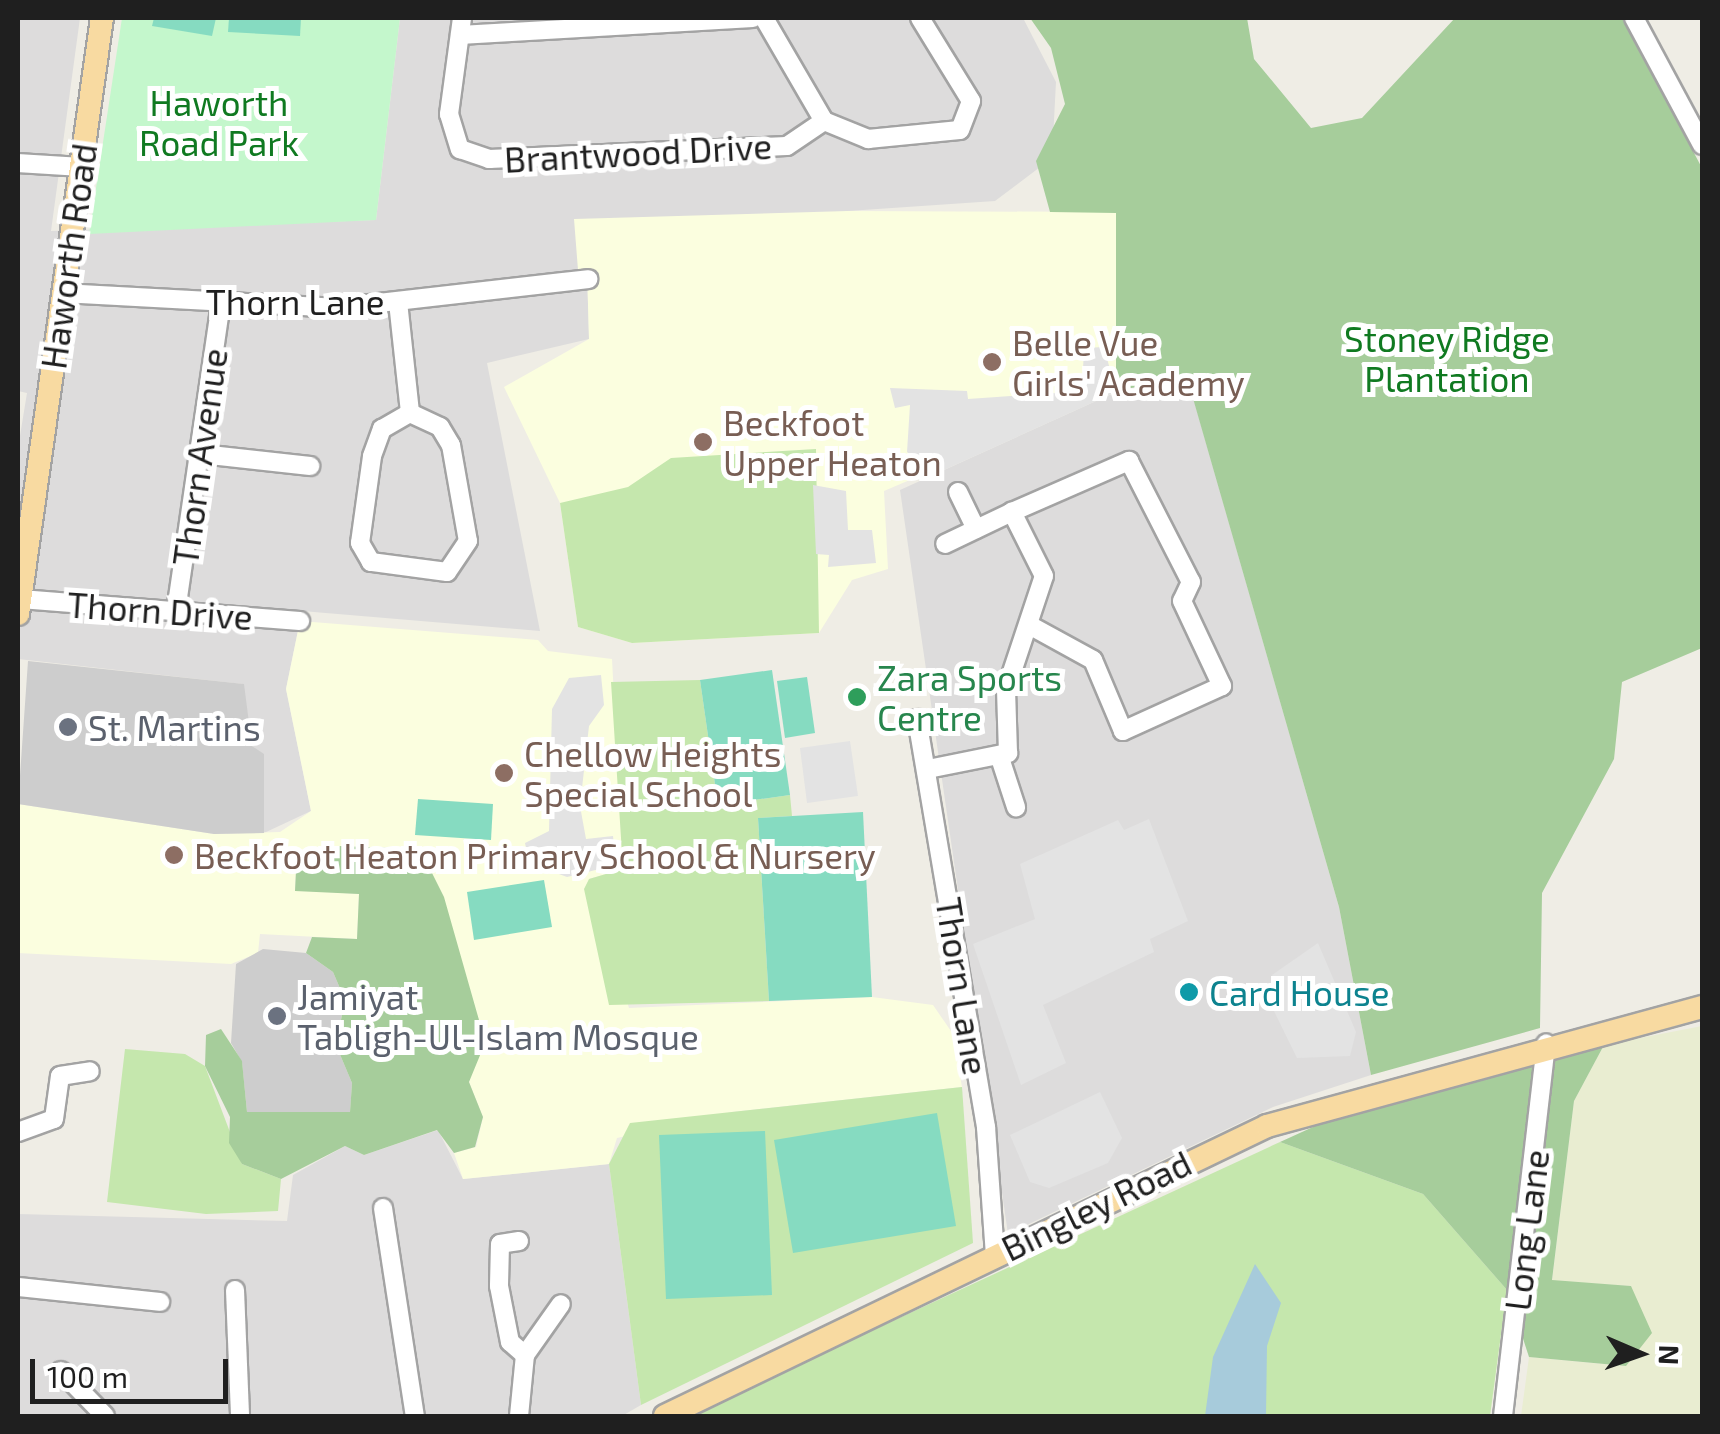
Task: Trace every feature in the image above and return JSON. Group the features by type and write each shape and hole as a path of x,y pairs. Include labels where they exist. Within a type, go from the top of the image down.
{"main road":[{"name":"Haworth Road","path":"19,606 102,18"},
{"name":"Bingley Road","path":"665,1416 1267,1126 1546,1043 1702,1007"}],"street":[{"path":"461,26 753,18"},
{"path":"764,18 824,121 868,139 960,130 971,101 920,18"},
{"path":"1634,18 1702,145"},
{"name":"Brantwood Drive","path":"461,26 448,114 460,149 488,160 787,146 824,121"},
{"path":"18,163 82,167"},
{"name":"Thorn Lane","path":"62,293 221,302 398,302 588,279"},
{"name":"Thorn Avenue","path":"176,611 221,302"},
{"path":"398,302 410,413"},
{"path":"410,413 440,427 451,446 468,542 447,572 372,562 360,543 372,456 382,430 410,413"},
{"path":"201,454 310,466"},
{"path":"944,544 1129,461 1191,582 1182,601 1222,686 1123,731 1093,660 1029,625"},
{"path":"958,492 976,530"},
{"path":"928,769 1000,758 1010,742 1006,690 1044,576 1027,525 1012,512"},
{"name":"Thorn Drive","path":"19,606 176,611 300,621"},
{"name":"Thorn Lane","path":"917,720 986,1127 995,1254"},
{"path":"1000,758 1016,806"},
{"name":"Long Lane","path":"1503,1416 1546,1043"},
{"path":"18,1132 54,1119 52,1075 90,1072"},
{"path":"383,1208 415,1416"},
{"path":"519,1241 500,1244 499,1286 510,1342 526,1355"},
{"path":"18,1287 160,1302"},
{"path":"235,1290 240,1416"},
{"path":"519,1416 526,1355 560,1304"},
{"path":"61,1372 105,1416"}],"shaded area":[{"path":"18,18 80,18 51,231 376,220 400,18 1023,18 1056,82 1052,158 995,201 848,211 579,270 587,269 589,339 487,363 540,631 302,611 286,689 311,811 264,833 263,754 252,746 243,684 18,659 18,448 27,393 18,391"},
{"name":"Beckfoot Upper Heaton","path":"848,211 1117,212 1116,392 884,491 888,569 852,580 819,633 632,643 578,627 560,503 504,387 589,339 587,270 578,270 574,219"},
{"path":"1104,347 1116,392 935,474 907,452 910,405 895,408 890,388 967,391 968,399 1082,391 1084,348"},
{"path":"1186,373 1339,907 1371,1075 1273,1107 1008,1234 900,490 1116,392"},
{"path":"813,485 846,491 848,530 872,530 876,563 828,567 829,555 816,554"},
{"path":"300,621 538,640 548,651 612,659 623,869 589,879 629,1008 872,997 933,1005 953,1034 962,1087 732,1112 617,1138 609,1164 463,1179 454,1153 476,1147 483,1117 469,1082 479,1020 463,978 325,861 296,871 295,890 359,894 357,939 260,934 258,953 231,964 18,953 18,804 214,834 280,832 311,811 286,689"},
{"path":"28,661 244,684 252,746 264,754 264,833 214,834 18,804"},
{"path":"601,675 604,705 589,726 580,806 586,839 613,836 616,865 567,877 529,863 525,843 549,831 552,709 569,678"},
{"path":"850,741 858,796 807,803 800,748"},
{"path":"1149,819 1188,921 1150,939 1154,952 1043,1005 1066,1063 1021,1085 973,944 1035,919 1020,864 1118,820 1124,830"},
{"path":"1318,943 1356,1032 1350,1056 1297,1058 1272,1007 1282,1000 1272,975"},
{"path":"263,949 306,953 333,972 345,1000 336,1045 352,1083 350,1113 247,1112 242,1062 231,1043 236,964"},
{"path":"1702,1026 1702,1416 1521,1416 1529,1357 1625,1366 1631,1286 1552,1281 1574,1101 1604,1045"},
{"path":"1100,1092 1122,1138 1108,1163 1049,1188 1030,1182 1010,1135"},
{"path":"438,1130 463,1179 609,1164 641,1405 622,1416 18,1416 18,1214 287,1221 293,1175 345,1146 364,1155"}],"green space":[{"name":"Haworth Road Park","path":"122,18 400,18 376,220 89,234"},
{"path":"154,18 216,18 212,36 152,26"},
{"path":"229,18 301,18 300,36 228,32"},
{"name":"Stoney Ridge Plantation","path":"1030,18 1247,18 1254,59 1311,128 1362,118 1455,18 1622,18 1702,168 1702,648 1622,682 1614,759 1542,893 1540,1028 1371,1075 1339,907 1186,374 1116,392 1116,213 1050,212 1036,161 1065,104 1051,48"},
{"path":"816,449 819,633 632,643 578,627 560,503 628,487 671,458"},
{"path":"772,670 790,795 718,805 700,680"},
{"path":"807,677 815,733 785,738 777,681"},
{"path":"700,680 718,805 790,795 792,816 758,818 769,1001 609,1005 584,889 589,879 623,869 611,682"},
{"path":"418,799 493,804 491,840 415,835"},
{"path":"863,812 872,997 769,1001 758,818"},
{"path":"339,846 420,849 444,897 479,1020 483,1048 469,1082 483,1117 475,1147 454,1153 437,1130 364,1155 345,1146 281,1179 242,1164 229,1143 230,1117 205,1066 206,1035 221,1029 242,1061 247,1112 350,1112 352,1083 336,1045 345,1000 333,972 306,953 312,937 357,939 359,894 295,891 296,871"},
{"path":"544,880 552,927 474,940 467,892"},
{"path":"1604,1045 1574,1101 1552,1280 1631,1286 1652,1333 1626,1366 1529,1357 1507,1290 1423,1194 1280,1142 1346,1112"},
{"path":"125,1049 185,1054 205,1066 242,1164 281,1179 278,1211 206,1214 107,1202"},
{"path":"962,1087 973,1243 641,1405 609,1164 630,1123"},
{"path":"937,1113 956,1226 793,1253 774,1140"},
{"path":"765,1131 772,1295 666,1299 659,1135"},
{"path":"1280,1142 1423,1194 1507,1290 1490,1416 687,1416"}],"water":[{"path":"1255,1264 1281,1303 1267,1346 1266,1416 1205,1416 1213,1357"}],"place":[{"name":"Belle Vue Girls' Academy","path":"992,362"},
{"name":"Beckfoot Upper Heaton","path":"703,442"},
{"name":"Zara Sports Centre","path":"857,697"},
{"name":"St. Martins","path":"68,727"},
{"name":"Chellow Heights Special School","path":"504,773"},
{"name":"Beckfoot Heaton Primary School & Nursery","path":"174,855"},
{"name":"Card House","path":"1189,992"},
{"name":"Jamiyat Tabligh-Ul-Islam Mosque","path":"277,1016"}]}
